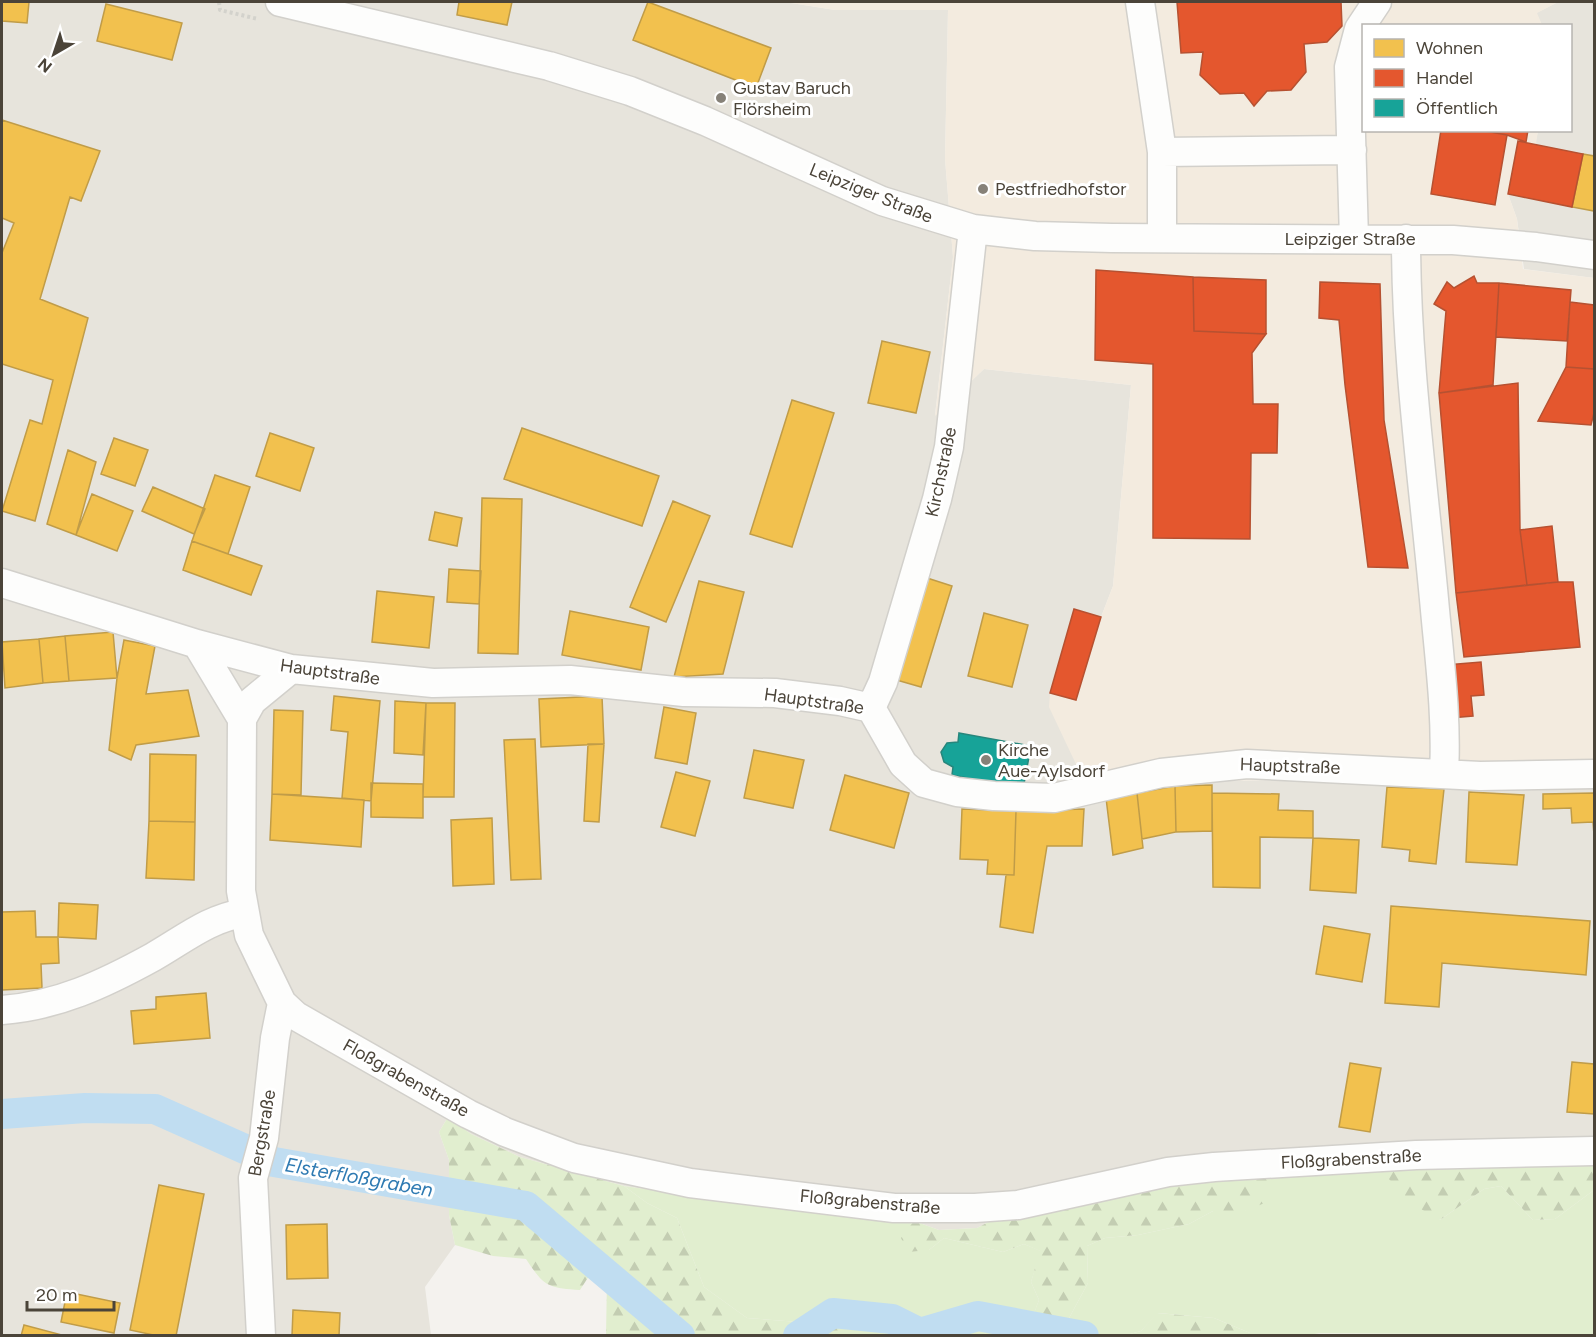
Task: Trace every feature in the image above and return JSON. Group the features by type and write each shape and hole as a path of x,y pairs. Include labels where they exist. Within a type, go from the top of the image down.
{"street":[{"name":"Leipziger Straße","path":"280,2 549,66 620,87 688,114 882,201 974,229 1035,236 1406,239 1499,243 1594,255"},
{"path":"1140,2 1162,153 1162,238"},
{"path":"1354,238 1349,67 1359,28 1377,2"},
{"path":"1162,153 1352,150"},
{"name":"Kirchstraße","path":"872,708 883,682 938,499 949,447 974,229"},
{"path":"1406,239 1409,342 1441,676 1446,745 1444,773"},
{"name":"Hauptstraße","path":"2,583 197,644 291,669 433,683 570,680 684,692 775,693 840,701 872,708 888,740 913,775 924,783 957,792 1023,798 1054,798 1161,773 1247,764 1480,776 1594,774"},
{"path":"197,644 242,719 252,701 291,669"},
{"name":"Floßgrabenstraße","path":"242,719 241,891 244,913 258,959 282,1003 313,1026 468,1114 505,1132 574,1158 690,1183 882,1206 965,1208 1018,1204 1168,1172 1416,1155 1594,1151"},
{"path":"2,1011 53,1003 81,993 153,957 212,921 244,913"},
{"name":"Bergstraße","path":"261,1335 253,1178 264,1138 275,1038 282,1003"}],"shaded area":[{"path":"2,2 785,2 835,10 948,10 945,159 953,257 935,415 984,369 1131,385 1113,586 1101,617 1075,609 1181,782 1316,779 1594,784 1594,1161 1481,1161 1121,1196 1032,1217 994,1219 977,1228 939,1230 914,1221 796,1210 624,1186 520,1157 471,1134 448,1117 439,1132 449,1160 449,1215 455,1245 425,1287 431,1335 2,1336"},
{"path":"785,2 1558,2 1537,13 1542,24 1362,24 1362,132 1538,132 1536,144 1518,141 1508,194 1517,219 1523,269 1594,278 1594,784 1316,779 1181,782 1092,798 1049,707 1050,693 1074,609 1101,617 1113,586 1131,385 984,369 935,416 953,257 945,159 948,10 835,10"},
{"path":"1558,2 1594,2 1594,278 1524,269 1517,219 1508,194 1518,141 1535,144 1538,132 1572,132 1572,24 1542,24 1536,13"}],"green space":[{"path":"448,1117 471,1134 520,1157 624,1186 647,1203 677,1218 704,1287 747,1318 867,1327 882,1335 606,1335 607,1279 589,1276 580,1290 560,1288 542,1280 526,1259 493,1256 455,1245 449,1215 449,1160 439,1132"},
{"path":"1594,1161 1594,1190 1555,1219 1533,1220 1501,1186 1484,1189 1440,1220 1414,1205 1387,1177 1391,1163"},
{"path":"1391,1163 1440,1220 1484,1189 1501,1186 1533,1220 1555,1219 1594,1190 1594,1335 1250,1333 1214,1318 1158,1313 1141,1331 1126,1335 1085,1336 1068,1320 1088,1283 1087,1246 1105,1238 1138,1235 1189,1224 1213,1211 1245,1211 1268,1176"},
{"path":"1268,1176 1267,1202 1245,1211 1213,1211 1189,1224 1138,1235 1105,1238 1087,1246 1088,1283 1068,1320 1085,1335 982,1335 998,1328 1029,1326 1039,1300 1031,1282 1040,1251 1024,1244 1003,1252 944,1238 929,1250 908,1252 901,1238 914,1221 939,1230 977,1228 994,1219 1032,1217 1171,1185"},
{"path":"624,1186 796,1210 914,1221 929,1250 944,1238 1003,1252 1024,1244 1041,1251 1031,1282 1039,1300 1029,1327 998,1328 982,1335 882,1335 867,1327 747,1318 704,1287 677,1218 647,1203"},
{"path":"1157,1313 1214,1318 1250,1333 1310,1332 1324,1335 1126,1335 1141,1331"}],"building: Wohnen":[{"path":"2,2 29,2 27,23 2,21"},
{"path":"459,2 512,2 507,25 457,15"},
{"path":"648,2 771,48 756,88 633,40"},
{"path":"106,4 182,23 172,60 97,41"},
{"path":"2,120 100,151 81,201 70,197 40,299 88,318 35,521 2,511 30,420 42,424 53,380 2,364 2,253 14,223 2,218"},
{"path":"1583,154 1594,156 1594,211 1572,207"},
{"path":"882,341 930,352 916,413 868,403"},
{"path":"792,400 834,413 792,547 750,534"},
{"path":"522,428 659,476 642,526 504,479"},
{"path":"270,433 314,448 300,491 256,476"},
{"path":"114,438 148,450 135,486 101,474"},
{"path":"68,450 96,462 76,535 47,524"},
{"path":"215,475 250,487 228,554 192,541"},
{"path":"153,487 205,509 194,534 142,511"},
{"path":"92,494 133,511 117,551 76,535"},
{"path":"482,498 522,499 518,654 478,653"},
{"path":"673,501 710,516 666,622 630,607"},
{"path":"435,512 462,518 457,546 429,540"},
{"path":"192,541 262,566 251,595 183,570"},
{"path":"449,569 481,571 479,604 447,602"},
{"path":"924,577 952,586 921,687 893,679"},
{"path":"699,581 744,592 723,674 674,677"},
{"path":"377,591 434,597 429,648 372,642"},
{"path":"570,611 649,627 641,670 562,655"},
{"path":"984,613 1028,625 1012,687 968,676"},
{"path":"113,632 117,678 69,681 65,636"},
{"path":"65,636 69,681 43,683 39,639"},
{"path":"39,639 43,683 5,688 2,642"},
{"path":"124,640 155,646 146,694 188,690 199,736 136,745 131,760 109,750 117,678"},
{"path":"334,696 380,701 371,801 342,798 348,732 331,730"},
{"path":"602,696 604,744 541,747 539,699"},
{"path":"395,701 426,703 423,755 394,753"},
{"path":"426,703 455,703 454,797 423,797"},
{"path":"664,707 696,713 687,764 655,758"},
{"path":"274,710 303,711 301,795 272,794"},
{"path":"535,739 541,879 511,880 504,740"},
{"path":"588,744 604,744 599,822 584,821"},
{"path":"754,750 804,760 793,808 744,798"},
{"path":"150,754 196,755 195,822 149,821"},
{"path":"676,772 710,781 695,836 661,827"},
{"path":"845,775 909,793 894,848 830,830"},
{"path":"371,783 423,784 423,818 371,817"},
{"path":"1212,785 1212,831 1176,832 1175,786"},
{"path":"1175,786 1176,832 1142,839 1137,793"},
{"path":"1387,787 1444,789 1436,864 1409,861 1410,850 1382,847"},
{"path":"1469,792 1524,795 1517,865 1466,862"},
{"path":"1137,793 1143,848 1113,855 1106,798"},
{"path":"1212,793 1279,794 1278,810 1313,811 1313,838 1260,837 1260,888 1213,887"},
{"path":"1594,793 1594,835 1593,822 1572,823 1571,808 1543,809 1543,794"},
{"path":"272,794 364,800 361,847 270,840"},
{"path":"962,809 1016,811 1014,875 987,874 988,860 960,859"},
{"path":"1084,809 1082,846 1047,846 1033,933 1000,927 1006,875 1014,875 1016,811"},
{"path":"492,818 494,884 453,886 451,820"},
{"path":"149,821 195,822 194,880 146,878"},
{"path":"1313,838 1359,840 1356,893 1310,890"},
{"path":"59,903 98,905 96,939 58,937"},
{"path":"1391,906 1590,921 1586,975 1442,963 1439,1007 1385,1003"},
{"path":"35,911 36,937 58,937 59,963 41,964 42,988 2,990 2,912"},
{"path":"1324,926 1370,934 1362,982 1316,974"},
{"path":"206,993 210,1038 134,1044 131,1011 156,1009 156,997"},
{"path":"1572,1062 1594,1064 1594,1114 1567,1112"},
{"path":"1350,1063 1381,1068 1370,1132 1339,1127"},
{"path":"159,1185 204,1194 176,1336 158,1336 130,1330"},
{"path":"327,1224 328,1278 287,1279 286,1225"},
{"path":"67,1292 120,1303 114,1333 61,1322"},
{"path":"293,1310 340,1313 339,1336 292,1336"},
{"path":"24,1325 62,1335 62,1336 21,1336"}],"building: Handel":[{"path":"1177,2 1341,2 1342,26 1327,42 1304,44 1306,72 1291,90 1267,91 1254,106 1244,93 1220,94 1200,75 1203,52 1181,53"},
{"path":"1441,132 1490,132 1507,135 1495,205 1431,194"},
{"path":"1490,132 1528,132 1526,142"},
{"path":"1518,141 1583,154 1572,207 1508,194"},
{"path":"1096,270 1193,277 1194,331 1266,334 1252,353 1253,404 1278,404 1277,453 1251,453 1250,539 1153,538 1153,364 1095,360"},
{"path":"1474,276 1477,283 1499,283 1493,385 1439,393 1446,311 1434,304 1447,282 1454,288"},
{"path":"1193,277 1266,280 1266,334 1194,331"},
{"path":"1320,282 1380,284 1384,420 1408,568 1368,567 1339,320 1319,318"},
{"path":"1499,283 1571,290 1567,341 1496,337"},
{"path":"1570,302 1594,305 1594,369 1566,367"},
{"path":"1566,367 1594,369 1594,413 1591,425 1538,421"},
{"path":"1518,383 1520,530 1527,585 1456,593 1439,393"},
{"path":"1552,526 1558,582 1527,585 1520,530"},
{"path":"1573,582 1580,647 1464,657 1456,593"},
{"path":"1074,609 1101,617 1076,700 1050,693"},
{"path":"1481,662 1484,695 1471,696 1473,716 1450,718 1446,665"}],"building: Öffentlich":[{"name":"Kirche Aue-Aylsdorf","path":"959,733 1031,746 1023,789 952,775 953,767 944,762 941,752 947,743 958,742"}],"waterway":[{"name":"Elsterfloßgraben","path":"2,1114 85,1108 155,1109 274,1162 526,1206 680,1336"},
{"name":"Elsterfloßgraben","path":"798,1336 833,1313 892,1319 920,1333 978,1316 1084,1336"}],"place":[{"name":"Gustav Baruch Flörsheim","path":"721,98"},
{"name":"Pestfriedhofstor","path":"983,189"},
{"name":"Kirche Aue-Aylsdorf","path":"986,760"}]}
